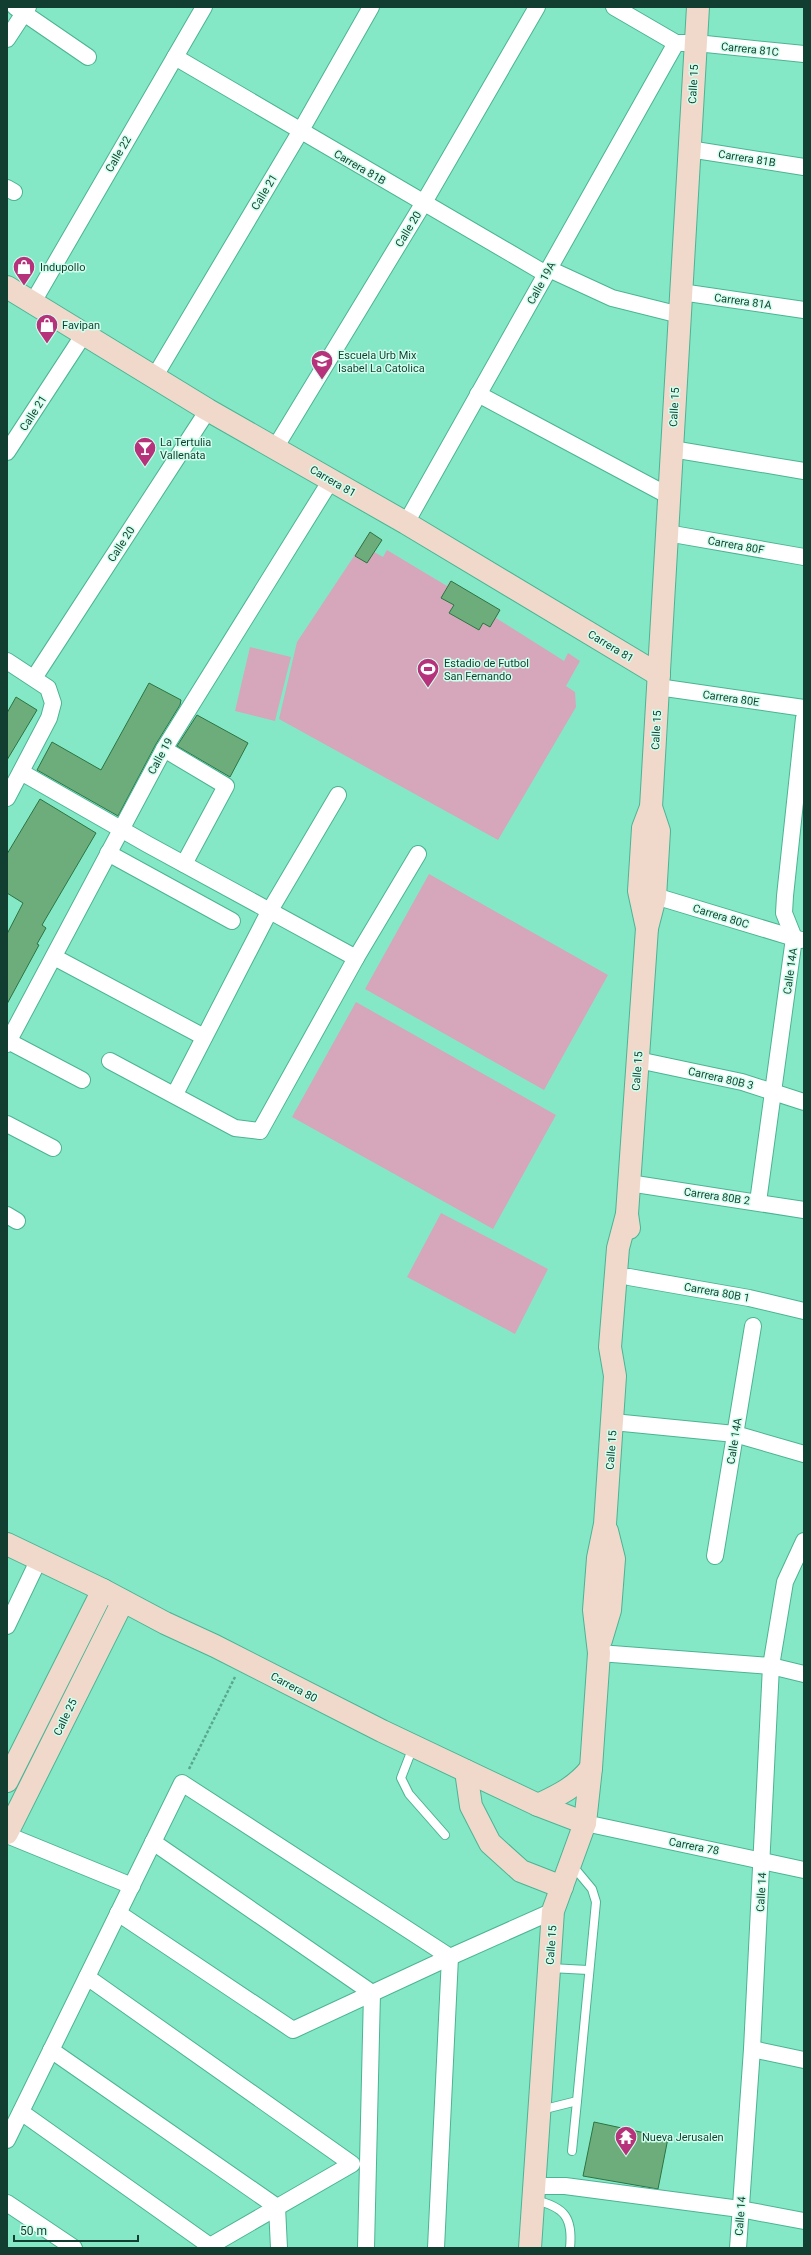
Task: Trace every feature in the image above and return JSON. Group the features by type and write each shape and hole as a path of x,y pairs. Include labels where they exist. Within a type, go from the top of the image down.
{"street":[{"name":"Calle 21","path":"155,376 300,132 371,7"},
{"name":"Calle 20","path":"274,448 423,204 537,7"},
{"path":"614,7 686,43"},
{"name":"Calle 15","path":"615,1376 624,1349 631,1251 627,1214 647,928 647,894 659,831 651,807 689,149 686,43 698,7"},
{"name":"Calle 22","path":"32,302 175,57 200,8"},
{"path":"7,39 22,9 88,57"},
{"name":"Carrera 81C","path":"686,43 804,54"},
{"name":"Calle 19A","path":"406,523 547,271 686,43"},
{"name":"Carrera 81B","path":"175,57 423,204 547,271 612,298 680,315"},
{"name":"Carrera 81B","path":"689,149 804,167"},
{"name":"Carrera 81","path":"7,287 155,376 208,410 406,523 658,681"},
{"name":"Carrera 81A","path":"681,292 804,310"},
{"name":"Calle 21","path":"7,452 84,334"},
{"path":"478,394 669,496"},
{"name":"Calle 20","path":"34,678 208,410"},
{"path":"672,449 804,471"},
{"name":"Calle 19","path":"8,1042 54,957 120,828 164,749 331,480"},
{"name":"Carrera 80F","path":"667,533 804,557"},
{"path":"7,661 48,688 53,703 49,718 7,798"},
{"name":"Carrera 80E","path":"658,681 804,708"},
{"name":"Calle 14A","path":"758,1202 773,1092 799,940 784,913 784,896 804,718"},
{"path":"164,749 226,786 184,864"},
{"path":"21,772 270,912 356,958"},
{"path":"175,1094 270,912 338,794"},
{"path":"108,853 232,921"},
{"path":"110,1060 235,1128 260,1131 356,958 418,854"},
{"name":"Carrera 80C","path":"647,894 799,940"},
{"path":"54,957 204,1037"},
{"path":"8,1042 82,1080"},
{"name":"Carrera 80B 3","path":"638,1060 742,1082 804,1102"},
{"path":"7,1124 53,1148"},
{"name":"Carrera 80B 2","path":"629,1183 804,1210"},
{"name":"Calle 15","path":"530,2248 553,1911 585,1823 591,1768 599,1651 610,1610 614,1559 605,1524 615,1376 610,1347 618,1248 627,1214"},
{"name":"Carrera 80B 1","path":"629,1277 749,1298 804,1310"},
{"name":"Calle 14A","path":"715,1556 753,1326"},
{"path":"613,1422 735,1434 804,1454"},
{"name":"Calle 14","path":"738,2248 752,2049 771,1666 785,1582 804,1541"},
{"name":"Carrera 80","path":"7,1544 103,1590 414,1746 538,1805 585,1823"},
{"path":"7,1626 39,1560"},
{"name":"Calle 25","path":"7,1781 103,1590"},
{"name":"Calle 25","path":"7,1834 123,1601"},
{"path":"599,1651 771,1666 804,1674"},
{"path":"538,1805 569,1790 582,1780 591,1768"},
{"path":"466,1771 471,1806 490,1843 521,1871 562,1887"},
{"path":"9,2132 21,2112 182,1783 450,1957"},
{"name":"Carrera 78","path":"585,1823 804,1870"},
{"path":"7,1834 132,1886"},
{"path":"153,1842 372,1993"},
{"path":"118,1913 293,2030 553,1911"},
{"path":"436,2248 450,1957"},
{"path":"21,2112 210,2247 352,2164 87,1977"},
{"path":"366,2248 372,1993"},
{"path":"752,2049 804,2060"},
{"path":"51,2050 277,2207"},
{"path":"534,2193 565,2186 740,2209 804,2221"},
{"path":"7,2203 74,2248"},
{"path":"277,2207 279,2248"}],"lane":[{"path":"414,1746 401,1778 409,1794 445,1835"},
{"path":"570,1863 592,1889 596,1902 588,1970 572,2151"},
{"path":"549,1968 588,1970"},
{"path":"539,2110 577,2101"},
{"path":"352,2164 367,2155"},
{"path":"534,2193 559,2209 569,2218 571,2234 570,2248"}],"path":[{"path":"182,1783 243,1660"}],"shaded area":[{"name":"Estadio de Futbol San Fernando","path":"370,532 374,552 383,557 387,550 447,586 450,581 500,610 496,618 564,661 568,653 580,661 566,686 575,692 576,707 498,840 279,719 297,642"},
{"path":"250,647 291,657 275,721 235,711"},
{"path":"429,874 608,975 544,1090 365,989"},
{"path":"356,1002 556,1115 493,1229 292,1117"},
{"path":"441,1213 548,1269 515,1334 407,1277"}],"building":[{"path":"370,532 382,540 367,563 355,556"},
{"path":"451,581 500,610 490,627 483,623 479,630 449,613 454,605 441,598"},
{"path":"149,683 181,700 180,705 156,744 118,816 37,770 52,742 101,770"},
{"path":"16,697 37,710 7,760 7,713"},
{"path":"197,715 248,743 230,777 177,746"},
{"path":"40,799 96,833 42,925 46,928 37,944 39,945 7,1004 7,934 23,903 7,893 7,854"},
{"name":"Nueva Jerusalen","path":"594,2122 668,2138 658,2189 583,2176"}],"place":[{"name":"Indupollo","path":"24,286"},
{"name":"Favipan","path":"47,344"},
{"name":"Escuela Urb Mix Isabel La Catolica","path":"322,380"},
{"name":"La Tertulia Vallenata","path":"145,468"},
{"name":"Estadio de Futbol San Fernando","path":"428,688"},
{"name":"Nueva Jerusalen","path":"626,2156"}]}
